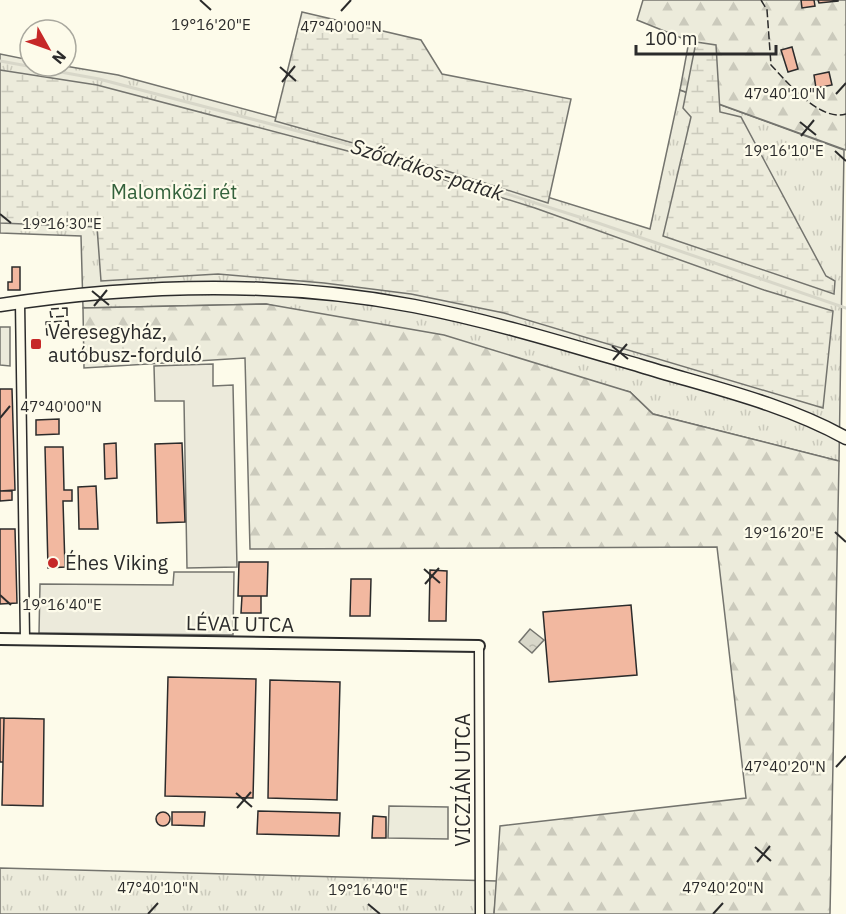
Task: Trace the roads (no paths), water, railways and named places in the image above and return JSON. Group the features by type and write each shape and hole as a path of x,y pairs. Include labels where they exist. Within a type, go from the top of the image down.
{"main road":[{"path":"0,305 165,288 237,288 309,291 412,306 469,318 566,344 752,399 806,419 846,438"}],"street":[{"path":"20,302 25,639"},
{"name":"LÉVAI UTCA","path":"0,639 479,646"},
{"name":"VICZIÁN UTCA","path":"479,646 480,914"}],"water":[{"path":"530,629 544,640 532,653 519,642"}],"waterway":[{"name":"Sződrákos-patak","path":"0,61 99,79 366,149 598,223 846,308"}],"place":[{"name":"Veresegyház, autóbusz-forduló","path":"36,344"},
{"name":"Éhes Viking","path":"53,563"}],"park label":[{"name":"Malomközi rét","path":"174,192"}]}
